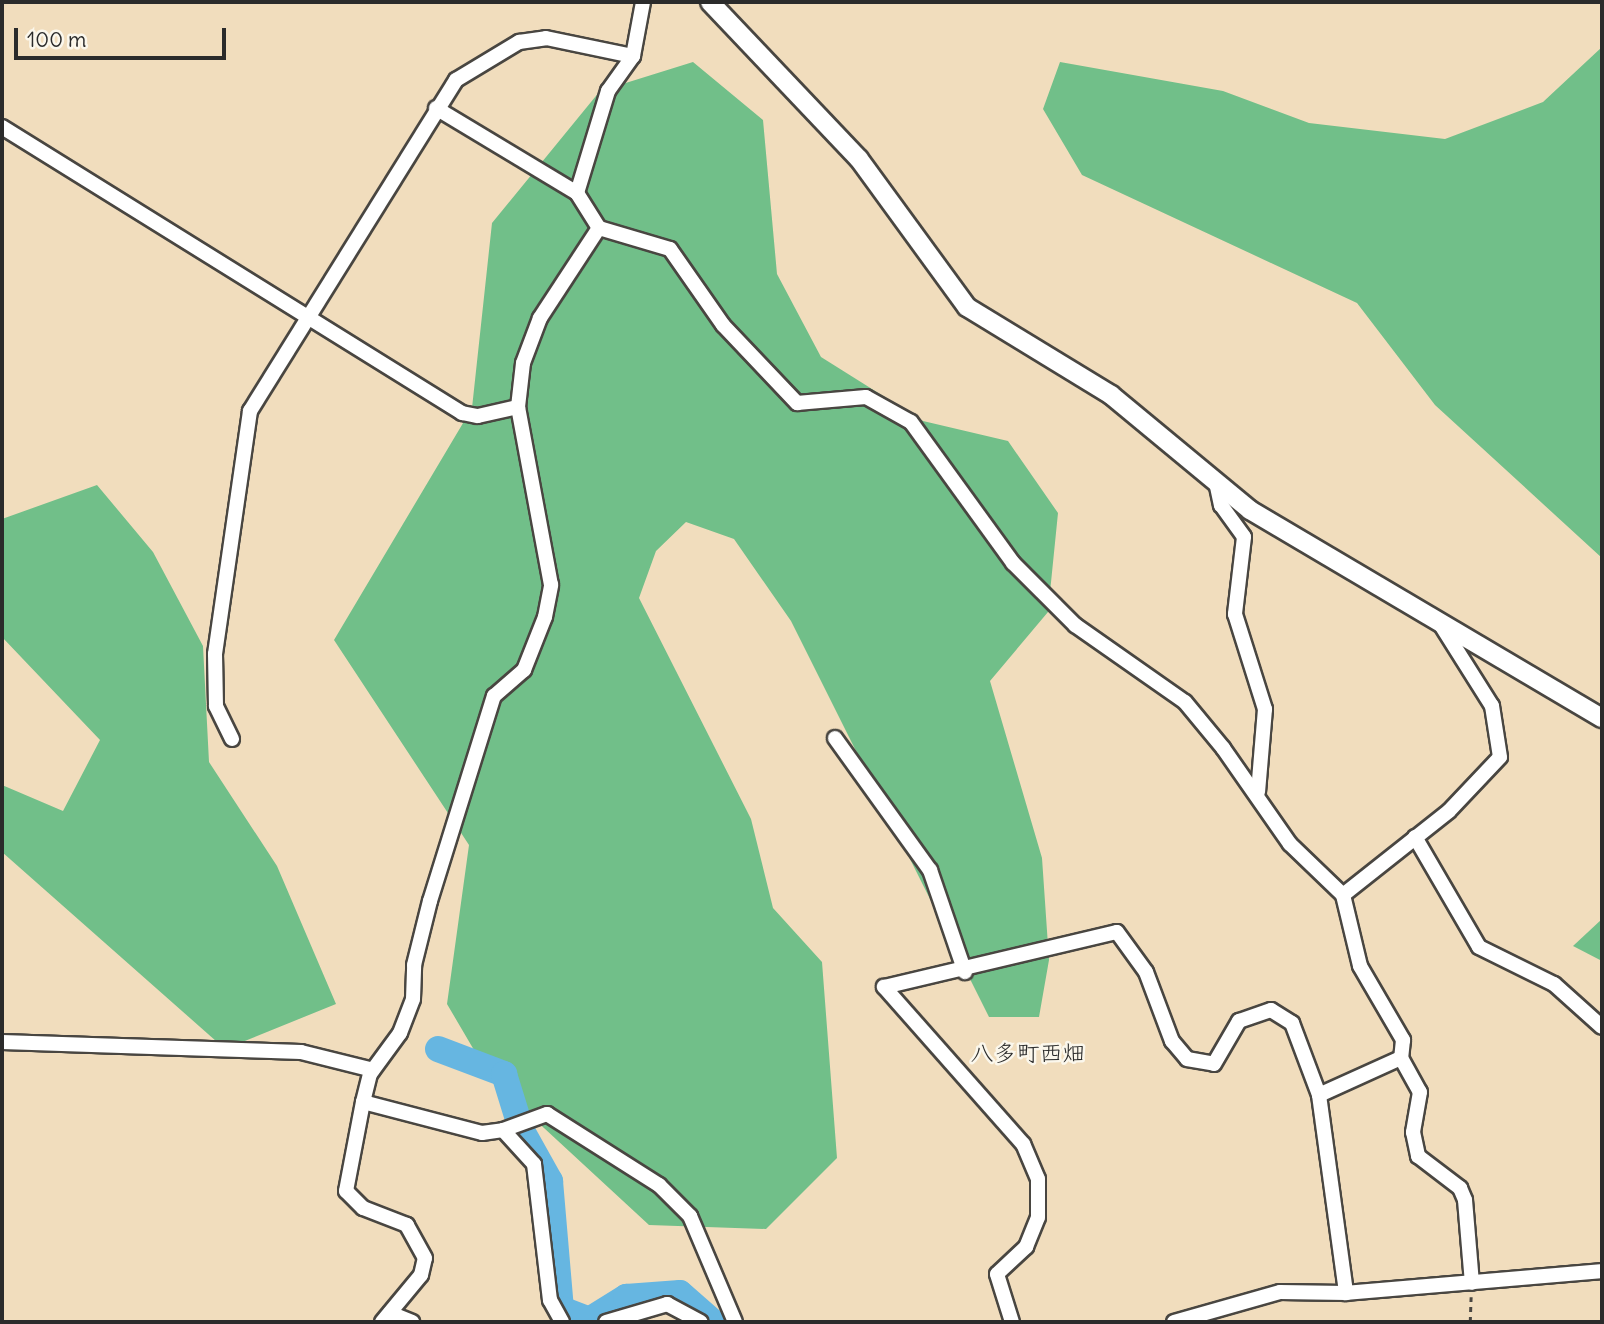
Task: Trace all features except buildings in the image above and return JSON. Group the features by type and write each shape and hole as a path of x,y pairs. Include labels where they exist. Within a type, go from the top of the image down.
{"street":[{"path":"577,193 608,91 634,55 643,2"},
{"path":"710,2 859,159 967,307 1111,395 1216,482 1287,533 1602,718"},
{"path":"232,739 216,706 215,654 250,411 436,108 474,63 519,42 546,38 634,55"},
{"path":"436,108 577,193 599,228 670,249 732,335 797,403 866,397 911,422 1013,563 1075,625 1185,702 1258,792 1290,844 1343,895 1360,966 1403,1040 1401,1058 1422,1102 1412,1132 1418,1156 1460,1188 1465,1200 1472,1283"},
{"path":"2,127 462,413 478,416 518,407"},
{"path":"386,1318 421,1275 425,1258 407,1225 363,1208 346,1191 372,1072 400,1033 413,999 414,965 430,901 494,696 524,670 545,617 551,585 518,407 523,363 540,318 599,228"},
{"path":"1216,482 1221,505 1244,537 1235,614 1265,709 1258,792"},
{"path":"1343,895 1415,837 1500,757 1492,706 1439,622"},
{"path":"835,738 930,870 965,972"},
{"path":"1415,837 1479,947 1554,984 1602,1027"},
{"path":"1012,1322 997,1274 1018,1257 1038,1217 1038,1179 1023,1144 884,987 965,972 1117,932 1146,972 1172,1041 1188,1059 1214,1064 1240,1021 1280,1011 1302,1040 1319,1095 1346,1293"},
{"path":"2,1042 301,1052 372,1072"},
{"path":"1319,1095 1401,1058"},
{"path":"366,1097 482,1133 503,1130 547,1114 659,1185 690,1216 735,1322"},
{"path":"503,1130 534,1164 550,1300 562,1322"},
{"path":"1174,1322 1280,1292 1346,1293 1602,1271"},
{"path":"606,1322 667,1304 701,1322"},
{"path":"386,1318 412,1322"}],"path":[{"path":"1469,1322 1472,1283"}],"green space":[{"path":"1602,47 1602,558 1435,405 1357,303 1082,175 1043,109 1060,62 1223,91 1309,123 1445,139 1543,102"},
{"path":"693,62 763,120 777,274 821,357 923,421 1008,441 1058,513 1048,612 990,681 1042,858 1049,960 1039,1017 989,1017 791,621 734,539 686,522 656,551 639,598 751,819 773,908 822,962 837,1158 766,1229 649,1225 491,1079 447,1004 469,845 334,640 472,408 492,223 600,91"},
{"path":"97,485 153,552 203,646 209,762 277,866 336,1004 225,1049 2,852 2,785 63,811 100,740 2,637 2,519"},
{"path":"1602,919 1602,961 1573,946"}],"waterway":[{"path":"438,1049 504,1074 521,1129 550,1181 561,1309 589,1320 626,1297 680,1293 713,1322"}],"district":[{"name":"八多町西畑","path":"1028,1053"}]}
